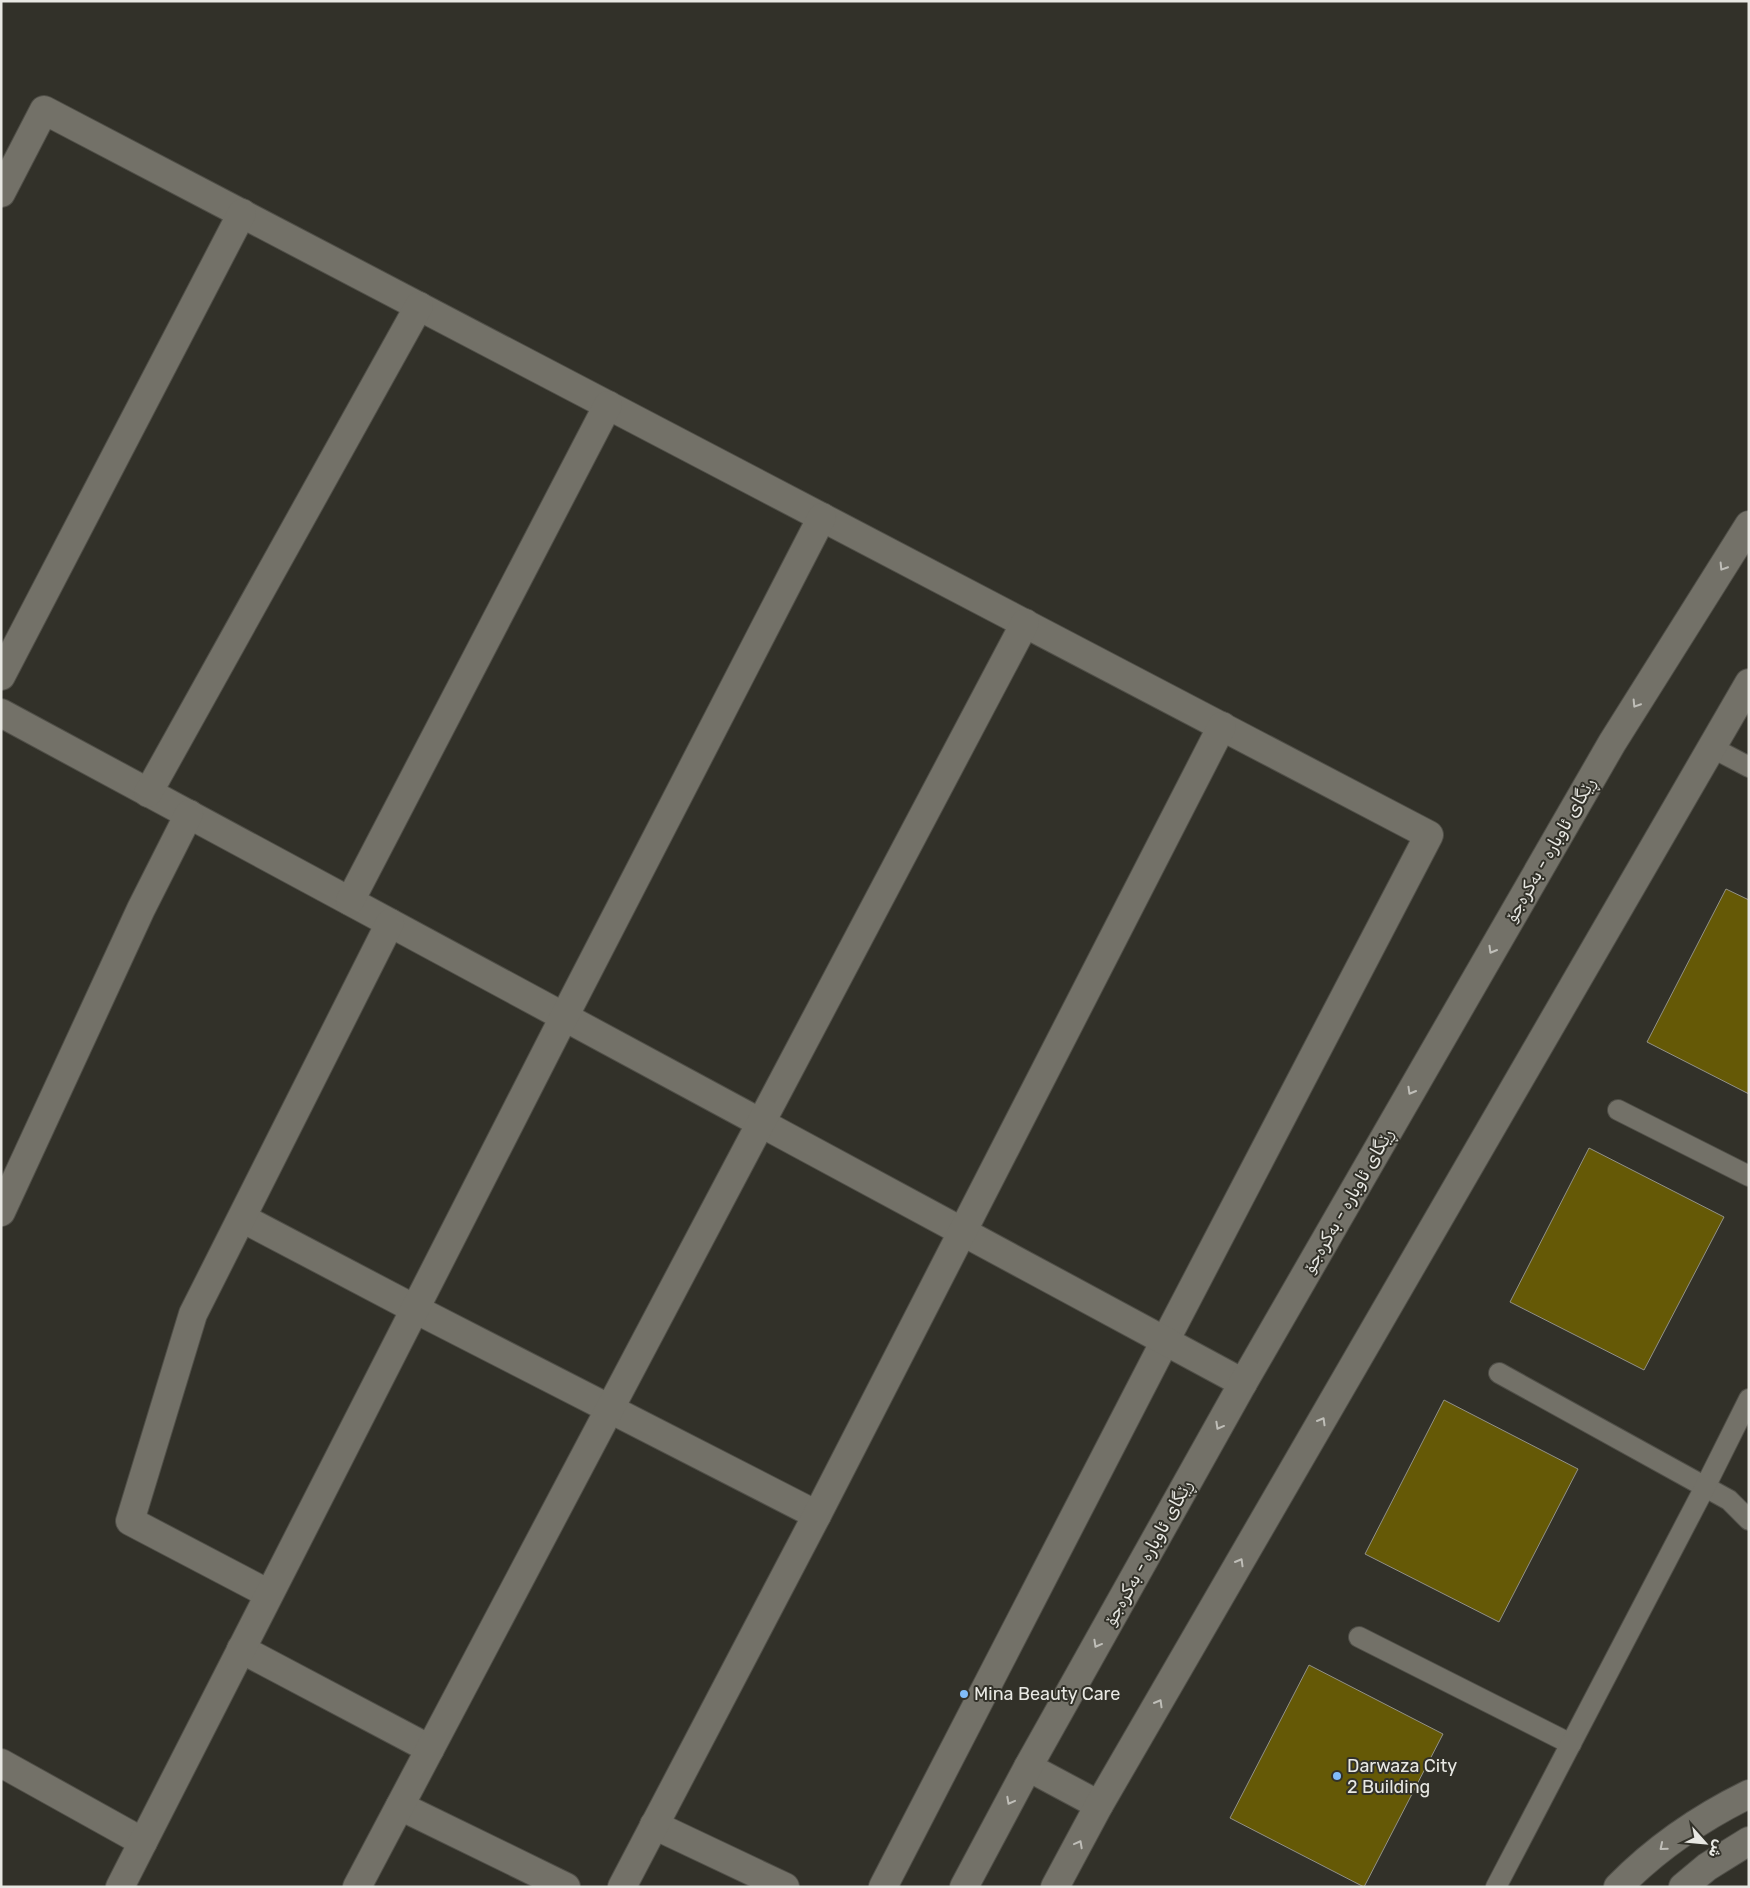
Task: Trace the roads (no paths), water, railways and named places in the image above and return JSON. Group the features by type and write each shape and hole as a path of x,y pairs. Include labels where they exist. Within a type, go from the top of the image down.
{"street":[{"path":"1,193 44,110 1429,834 883,1887"},
{"path":"1,676 242,213"},
{"path":"148,793 419,306"},
{"path":"350,901 608,405"},
{"path":"120,1887 564,1017 822,517"},
{"name":"ڕێگای ئاوبارە - بەکرەجۆ","path":"964,1887 1028,1767 1243,1383 1612,743 1749,526"},
{"path":"357,1887 1025,623"},
{"path":"1055,1887 1099,1805 1749,683"},
{"path":"1,714 1243,1383"},
{"path":"622,1887 817,1515 1222,726"},
{"path":"1,1212 141,909 188,814"},
{"path":"269,1594 130,1521 193,1314 390,923"},
{"path":"242,1218 817,1515"},
{"path":"241,1649 430,1748"},
{"path":"1,1763 143,1842"},
{"path":"1028,1767 1099,1805"},
{"path":"1618,1887 1670,1840 1715,1811 1749,1794"},
{"path":"400,1806 566,1887"},
{"path":"654,1825 785,1887"},
{"path":"1683,1887 1707,1867 1749,1841"}],"lane":[{"path":"1711,747 1749,768"},
{"path":"1618,1110 1749,1176"},
{"path":"1499,1373 1729,1500 1749,1520"},
{"path":"1496,1887 1749,1399"},
{"path":"1359,1637 1570,1744"}],"place":[{"name":"Mina Beauty Care","path":"964,1694"},
{"name":"Darwaza City 2 Building","path":"1337,1776"}]}
